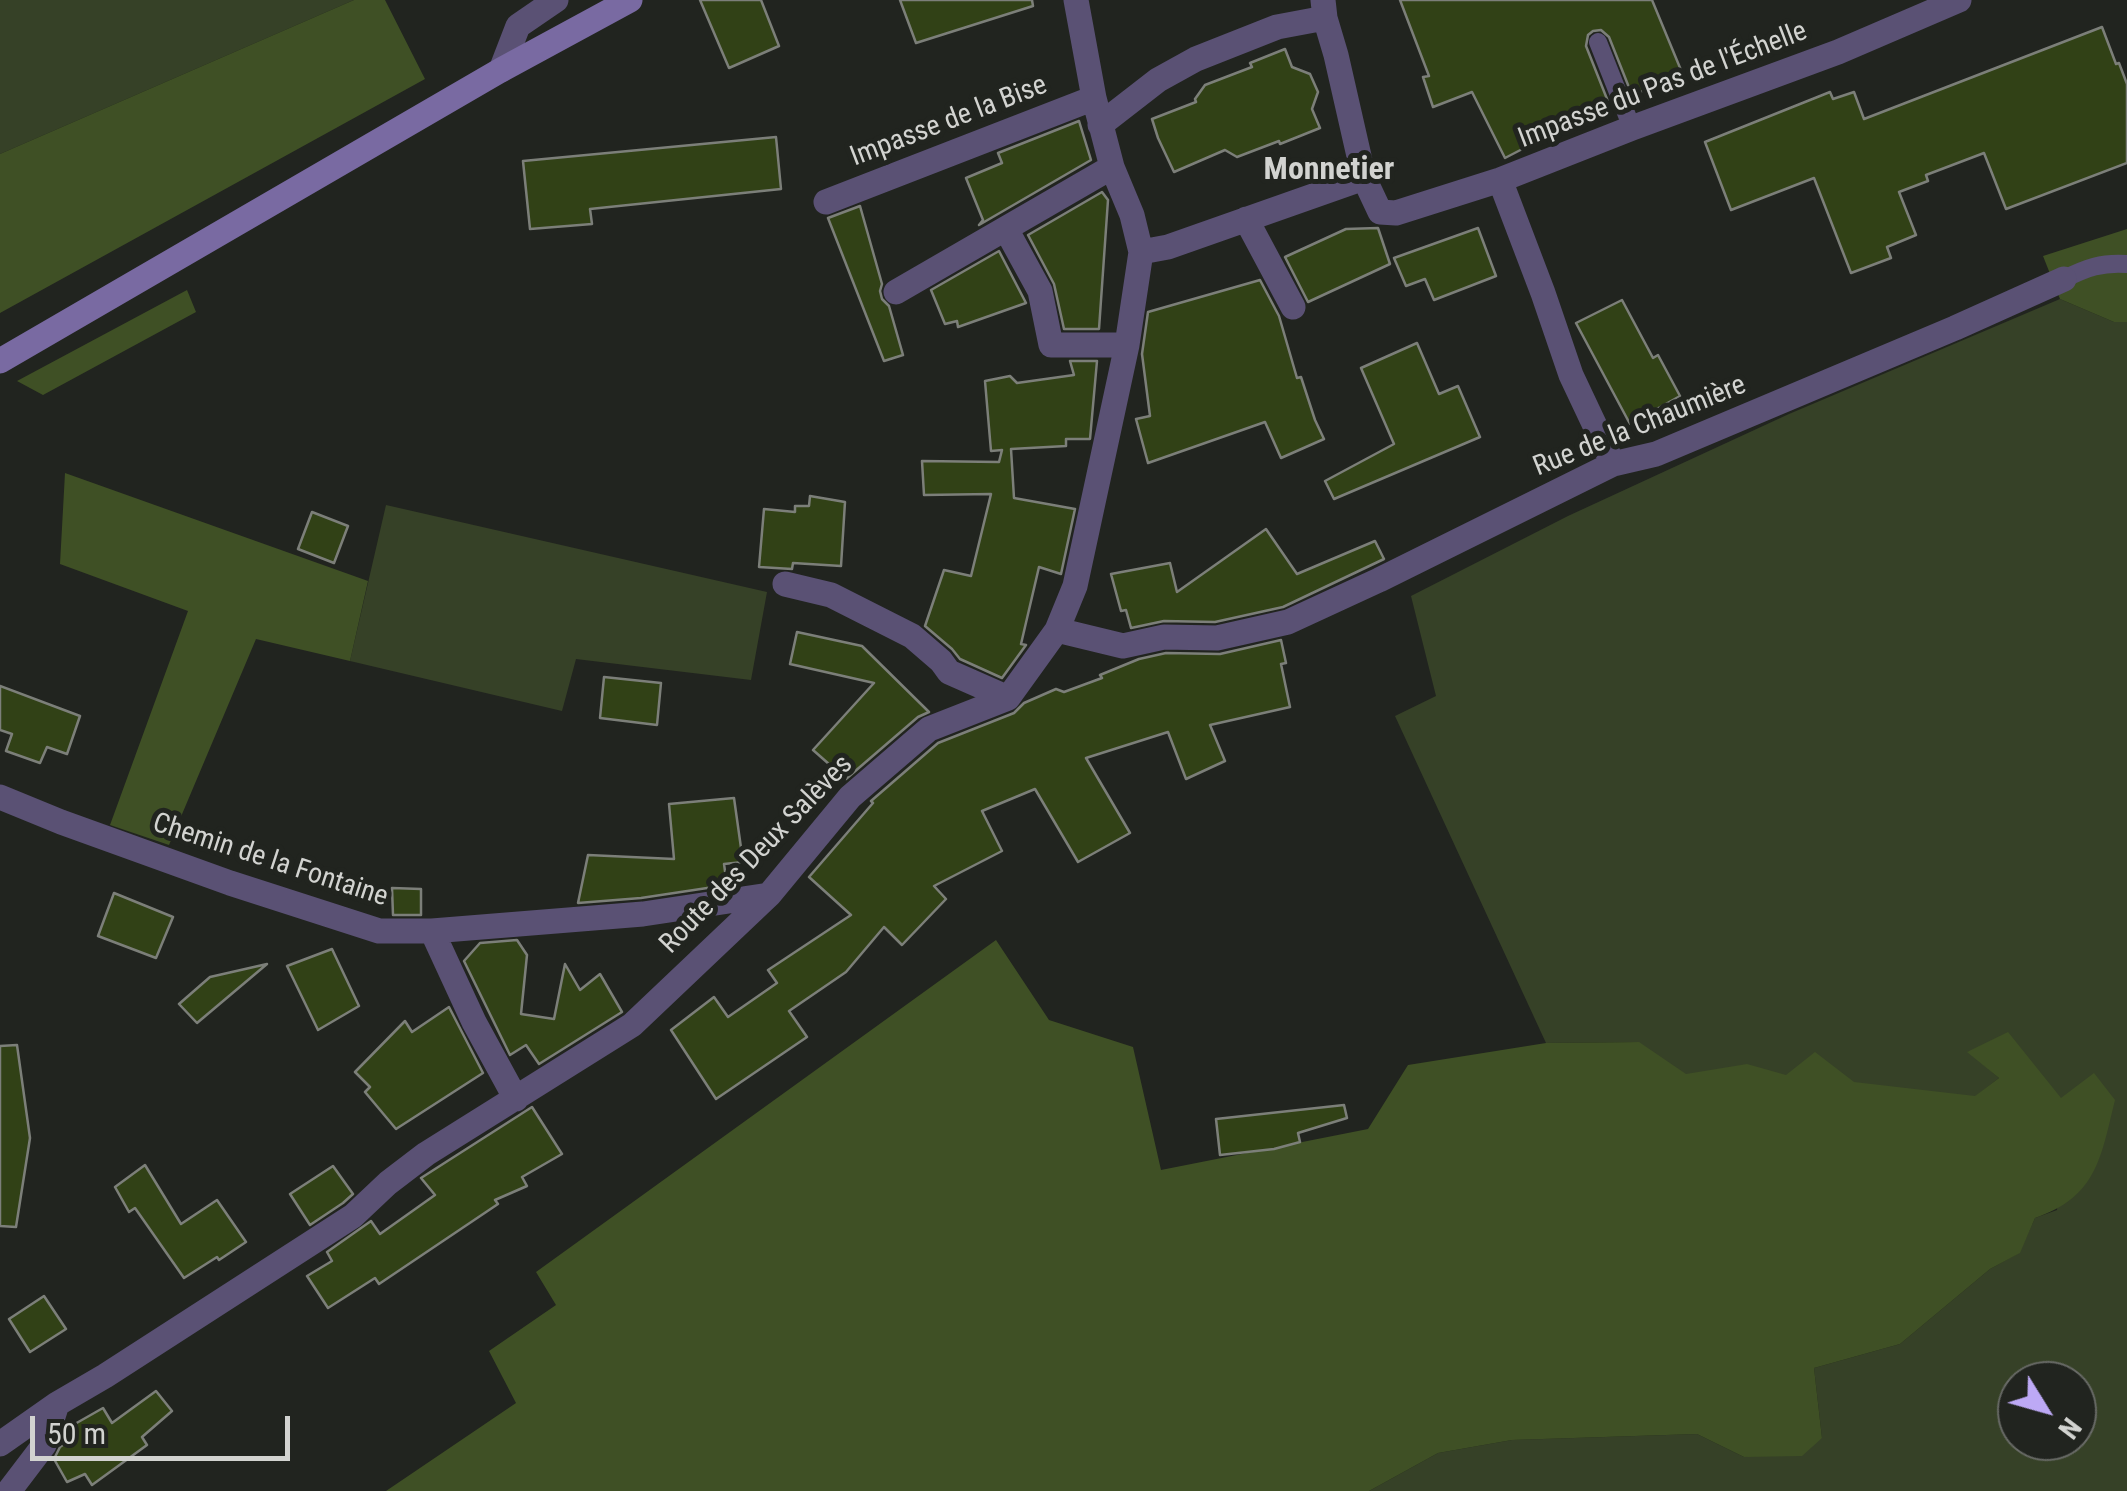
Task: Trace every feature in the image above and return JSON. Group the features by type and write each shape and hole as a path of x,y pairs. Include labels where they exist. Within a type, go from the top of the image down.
{"street":[{"path":"501,70 518,26 556,0"},
{"path":"0,362 501,70 630,0"},
{"path":"785,584 831,595 912,636 950,672 1008,698 1057,630 1075,586 1126,345 1141,252 1100,125 1076,0"},
{"name":"Impasse du Pas de l'Échelle","path":"1364,178 1380,212 1396,214 1500,180 1838,52 1958,0"},
{"path":"1100,125 1158,80 1196,59 1324,9 1364,178 1141,252"},
{"name":"Impasse de la Bise","path":"826,202 1094,98"},
{"path":"896,292 1112,167"},
{"path":"1500,180 1570,376 1613,464"},
{"path":"1246,218 1293,307"},
{"path":"1006,229 1040,291 1051,345 1126,345"},
{"name":"Rue de la Chaumière","path":"1057,630 1123,646 1164,636 1217,638 1288,622 1613,464 1656,454 2064,279"},
{"name":"Route des Deux Salèves","path":"0,1444 353,1216 426,1154 632,1025 769,894 850,796 929,729 1008,698"},
{"name":"Chemin de la Fontaine","path":"0,797 230,883 379,931 432,932 643,914 769,894"},
{"path":"432,932 516,1099"},
{"path":"10,1491 44,1446 57,1404"}],"lane":[{"path":"1598,42 1632,128"},
{"name":"Rue de la Chaumière","path":"2064,279 2109,262 2127,264"}],"green space":[{"path":"0,0 354,0 0,154"},
{"path":"354,0 385,0 425,79 0,313 0,154"},
{"path":"2127,229 2127,322 2114,322 2060,299 2043,256"},
{"path":"187,290 196,312 43,395 17,381"},
{"path":"2060,299 2114,322 2127,322 2127,1491 1369,1491 1438,1453 1512,1440 1697,1434 1744,1457 1822,1438 1814,1368 1900,1344 1990,1269 2019,1253 2035,1218 2057,1210 2061,1099 1968,1051 1999,1078 1976,1096 1567,1170 1637,1042 1546,1043 1395,716 1436,696 1411,596 1568,516 1789,414"},
{"path":"65,473 368,581 350,661 256,639 169,845 110,825 188,611 60,564"},
{"path":"386,505 767,592 751,680 576,659 562,711 350,661"},
{"path":"996,940 1049,1020 1133,1047 1161,1170 1368,1129 1408,1065 1546,1043 1639,1042 1686,1074 1747,1064 1786,1075 1815,1052 1854,1082 1975,1096 1999,1078 1967,1052 2008,1032 2061,1098 2094,1073 2115,1100 2093,1172 2072,1199 2035,1218 2020,1253 1990,1269 1900,1344 1814,1368 1822,1438 1802,1456 1744,1457 1697,1434 1512,1440 1438,1453 1369,1491 386,1491 516,1403 489,1351 556,1305 536,1272"}],"building":[{"path":"700,0 761,0 779,46 729,68"},
{"path":"900,0 1032,0 1033,6 916,43"},
{"path":"1400,0 1652,0 1683,75 1632,95 1609,37 1601,30 1593,31 1586,46 1609,104 1505,158 1472,92 1433,107 1423,77 1429,76"},
{"path":"2102,27 2127,84 2127,163 2006,209 1984,153 1926,175 1928,181 1899,192 1916,235 1887,247 1891,258 1851,273 1814,178 1731,210 1705,142 1830,92 1833,99 1854,92 1864,119"},
{"path":"1285,49 1292,67 1310,74 1318,92 1312,109 1320,128 1237,157 1225,150 1174,172 1152,119 1196,102 1205,85"},
{"path":"1079,121 1091,160 979,225 983,220 966,178 1002,163 998,153"},
{"path":"776,137 781,189 590,209 592,224 530,229 523,161"},
{"path":"1102,192 1108,200 1099,329 1064,329 1054,284 1028,235"},
{"path":"860,206 882,284 882,299 889,306 903,355 884,361 828,218"},
{"path":"1378,228 1390,264 1308,302 1285,257 1346,229"},
{"path":"1478,228 1496,276 1434,300 1425,279 1406,286 1394,258"},
{"path":"999,251 1026,303 958,327 957,321 945,324 931,290"},
{"path":"1260,280 1279,316 1297,378 1301,377 1324,439 1281,458 1265,422 1148,463 1136,419 1150,416 1142,354 1148,312"},
{"path":"1622,300 1653,358 1658,355 1680,396 1630,424 1576,323"},
{"path":"1417,343 1439,394 1458,386 1480,437 1334,499 1325,481 1394,444 1361,368"},
{"path":"1070,361 1097,361 1090,439 1066,439 1066,446 1011,449 1014,498 1075,509 1061,574 1039,567 1021,644 1026,645 1002,678 960,659 925,626 944,570 971,576 991,494 924,495 922,461 999,462 1002,450 991,451 985,381 1010,376 1017,383 1074,375"},
{"path":"810,496 845,502 841,566 793,563 792,569 759,567 764,509 795,512 795,506 809,506"},
{"path":"312,512 348,526 334,563 298,549"},
{"path":"1266,529 1297,574 1375,541 1384,559 1283,607 1215,622 1164,621 1131,628 1126,610 1121,611 1111,574 1170,563 1177,592"},
{"path":"797,632 862,646 929,712 918,717 846,779 813,750 874,683 790,664"},
{"path":"1281,640 1286,663 1281,664 1290,707 1210,725 1225,761 1186,779 1168,732 1086,758 1130,833 1078,862 1035,789 982,811 1002,851 934,886 946,899 902,945 884,927 846,972 789,1011 807,1037 716,1099 671,1030 714,997 728,1017 777,983 768,970 851,915 809,877 871,801 938,743 1014,713 1024,703 1056,689 1064,692 1139,659 1166,653 1220,654"},
{"path":"604,677 661,683 657,725 600,718"},
{"path":"0,686 80,716 67,754 47,747 40,763 6,751 12,734 0,730"},
{"path":"734,798 743,862 724,864 727,885 578,903 588,855 674,859 669,804"},
{"path":"392,888 421,889 421,915 393,915"},
{"path":"114,893 173,917 156,958 98,936"},
{"path":"517,940 527,955 521,1014 554,1019 565,964 580,990 600,974 622,1012 539,1064 526,1045 510,1055 464,961 480,943"},
{"path":"332,949 359,1006 318,1030 287,966"},
{"path":"267,964 197,1023 179,1004 210,977"},
{"path":"449,1007 483,1073 396,1129 365,1092 370,1087 355,1072 405,1021 412,1032"},
{"path":"17,1045 30,1138 16,1227 0,1226 0,1046"},
{"path":"1344,1105 1347,1118 1298,1133 1300,1142 1220,1155 1216,1119"},
{"path":"532,1107 562,1154 522,1177 527,1186 495,1200 498,1204 379,1284 375,1278 328,1308 307,1276 332,1261 327,1252 371,1221 380,1234 435,1195 421,1178"},
{"path":"145,1165 181,1224 217,1200 246,1242 184,1278 135,1208 129,1212 115,1187"},
{"path":"333,1166 353,1194 310,1225 290,1194"},
{"path":"44,1296 66,1329 30,1352 9,1319"},
{"path":"156,1391 172,1411 142,1437 147,1445 92,1485 85,1474 67,1482 54,1459 67,1442 66,1429 103,1408 112,1423"}],"district":[{"name":"Monnetier","path":"1329,171"}]}
